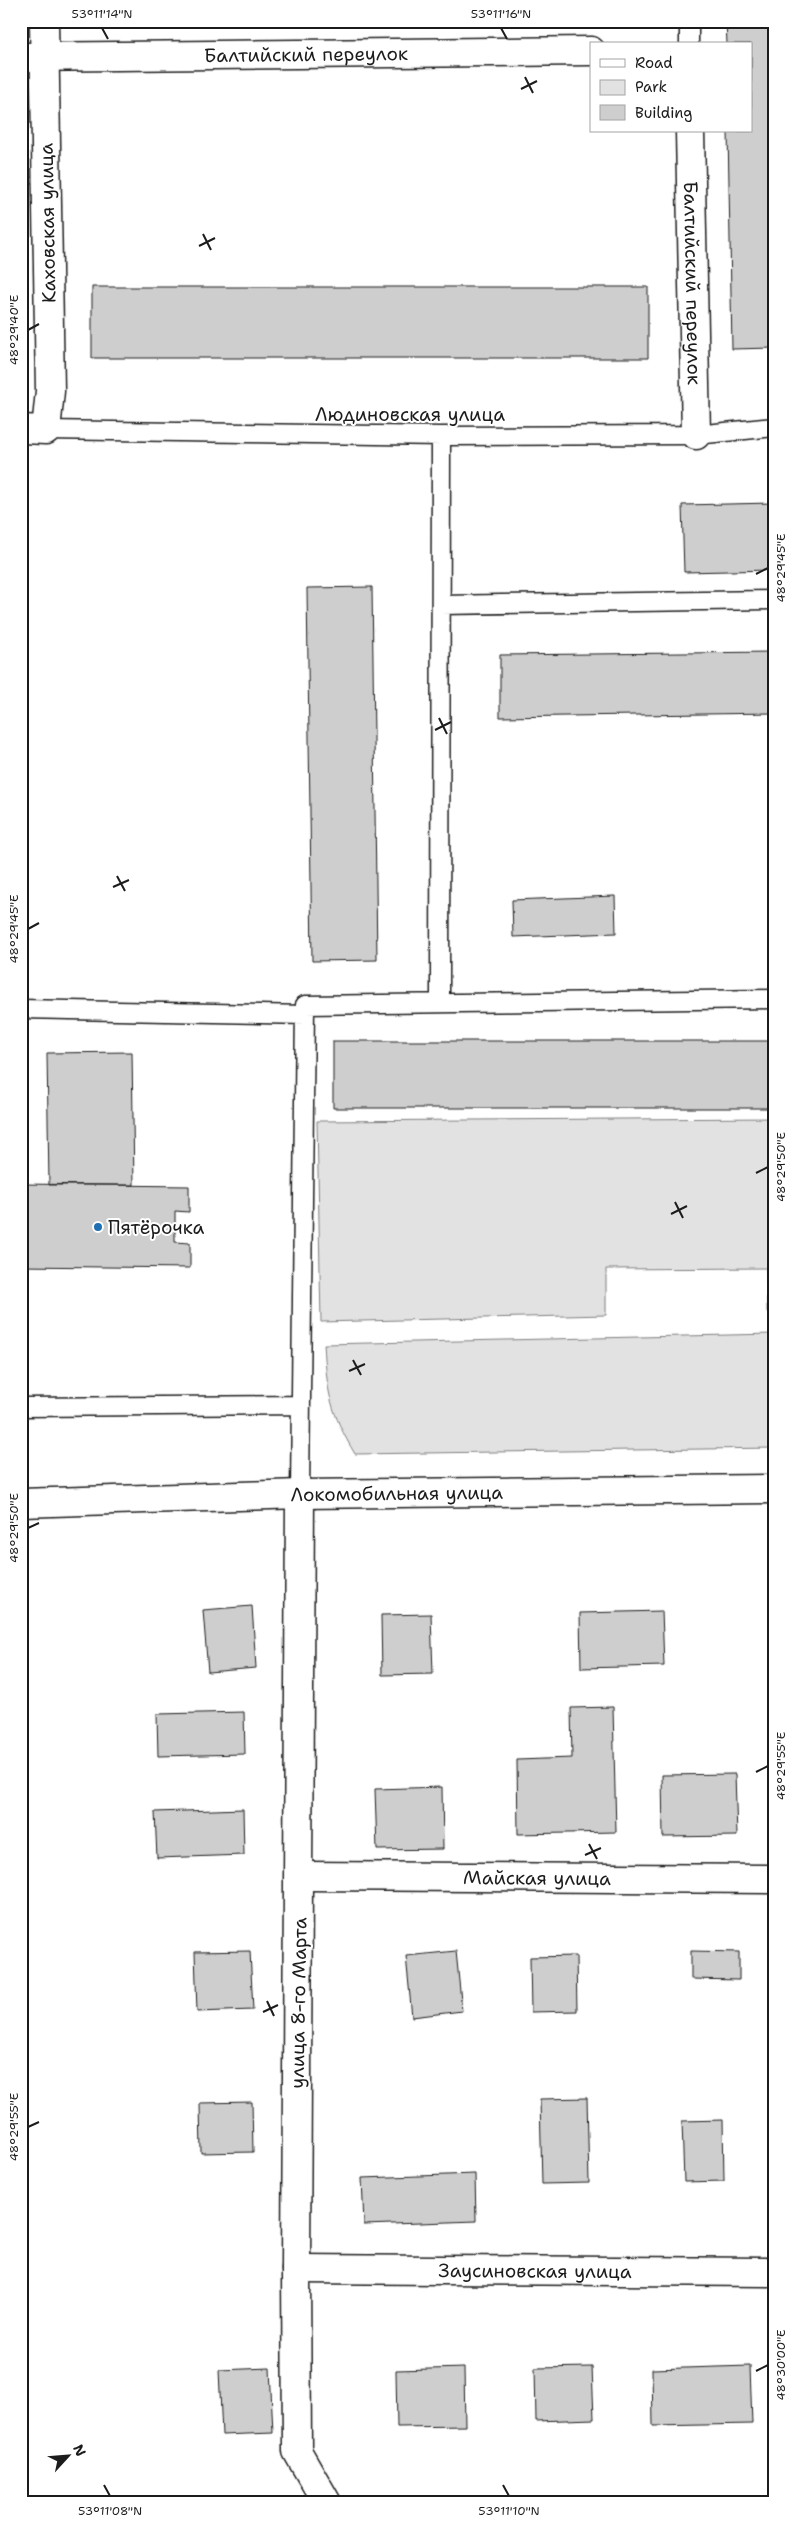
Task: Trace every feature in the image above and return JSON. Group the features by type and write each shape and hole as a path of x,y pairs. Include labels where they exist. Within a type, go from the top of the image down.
{"street":[{"name":"Каховская улица","path":"34,429 50,391 33,57 44,21"},
{"name":"Балтийский переулок","path":"33,57 590,50"},
{"name":"Балтийский переулок","path":"690,132 696,435"},
{"name":"Локомобильная улица","path":"21,1503 300,1494 774,1489"},
{"name":"улица 8-го Марта","path":"300,1494 296,2269 297,2451 328,2503"},
{"name":"Майская улица","path":"299,1876 774,1879"},
{"name":"Заусиновская улица","path":"296,2269 774,2272"}],"lane":[{"path":"689,21 689,42"},
{"name":"Людиновская улица","path":"34,429 441,436 696,435 774,427"},
{"path":"440,1003 441,436"},
{"path":"441,605 774,600"},
{"path":"300,1494 305,1005 774,999"},
{"path":"21,1009 305,1015"},
{"path":"21,1407 301,1405"}],"green space":[{"path":"774,1118 774,1312 767,1312 766,1268 606,1269 606,1315 321,1322 317,1121"},
{"path":"774,1334 774,1448 355,1454 340,1426 331,1401 324,1344"}],"building":[{"path":"726,21 774,21 774,348 732,349 728,132 752,132 752,42 727,42"},
{"path":"92,287 648,287 648,358 92,358"},
{"path":"774,503 774,570 684,572 682,505"},
{"path":"372,587 377,960 312,961 307,588"},
{"path":"774,652 774,713 500,717 500,655"},
{"path":"615,896 616,933 513,937 512,900"},
{"path":"333,1041 774,1041 774,1108 333,1108"},
{"path":"132,1052 134,1185 49,1185 47,1053"},
{"name":"Пятёрочка","path":"21,1184 189,1186 189,1212 175,1211 175,1242 190,1243 190,1268 21,1266"},
{"path":"252,1606 256,1668 208,1672 203,1610"},
{"path":"662,1611 664,1666 581,1668 580,1613"},
{"path":"431,1614 433,1674 382,1675 381,1615"},
{"path":"613,1707 616,1832 518,1834 517,1760 572,1758 571,1708"},
{"path":"244,1712 245,1754 158,1756 157,1714"},
{"path":"735,1774 737,1836 663,1837 662,1775"},
{"path":"442,1787 443,1849 377,1850 375,1789"},
{"path":"243,1809 244,1855 157,1858 155,1812"},
{"path":"250,1951 253,2010 197,2012 195,1952"},
{"path":"456,1951 462,2011 412,2017 406,1956"},
{"path":"691,1951 739,1952 739,1980 691,1979"},
{"path":"576,1956 577,2011 531,2012 530,1957"},
{"path":"587,2098 589,2183 542,2184 540,2099"},
{"path":"252,2102 253,2152 201,2153 200,2103"},
{"path":"723,2120 724,2181 684,2182 682,2121"},
{"path":"475,2174 476,2221 364,2225 362,2178"},
{"path":"750,2366 752,2424 653,2426 652,2369"},
{"path":"592,2367 594,2419 536,2421 535,2368"},
{"path":"270,2368 273,2433 222,2435 219,2370"},
{"path":"464,2368 465,2426 397,2427 396,2370"}],"place":[{"name":"Пятёрочка","path":"98,1227"}]}
